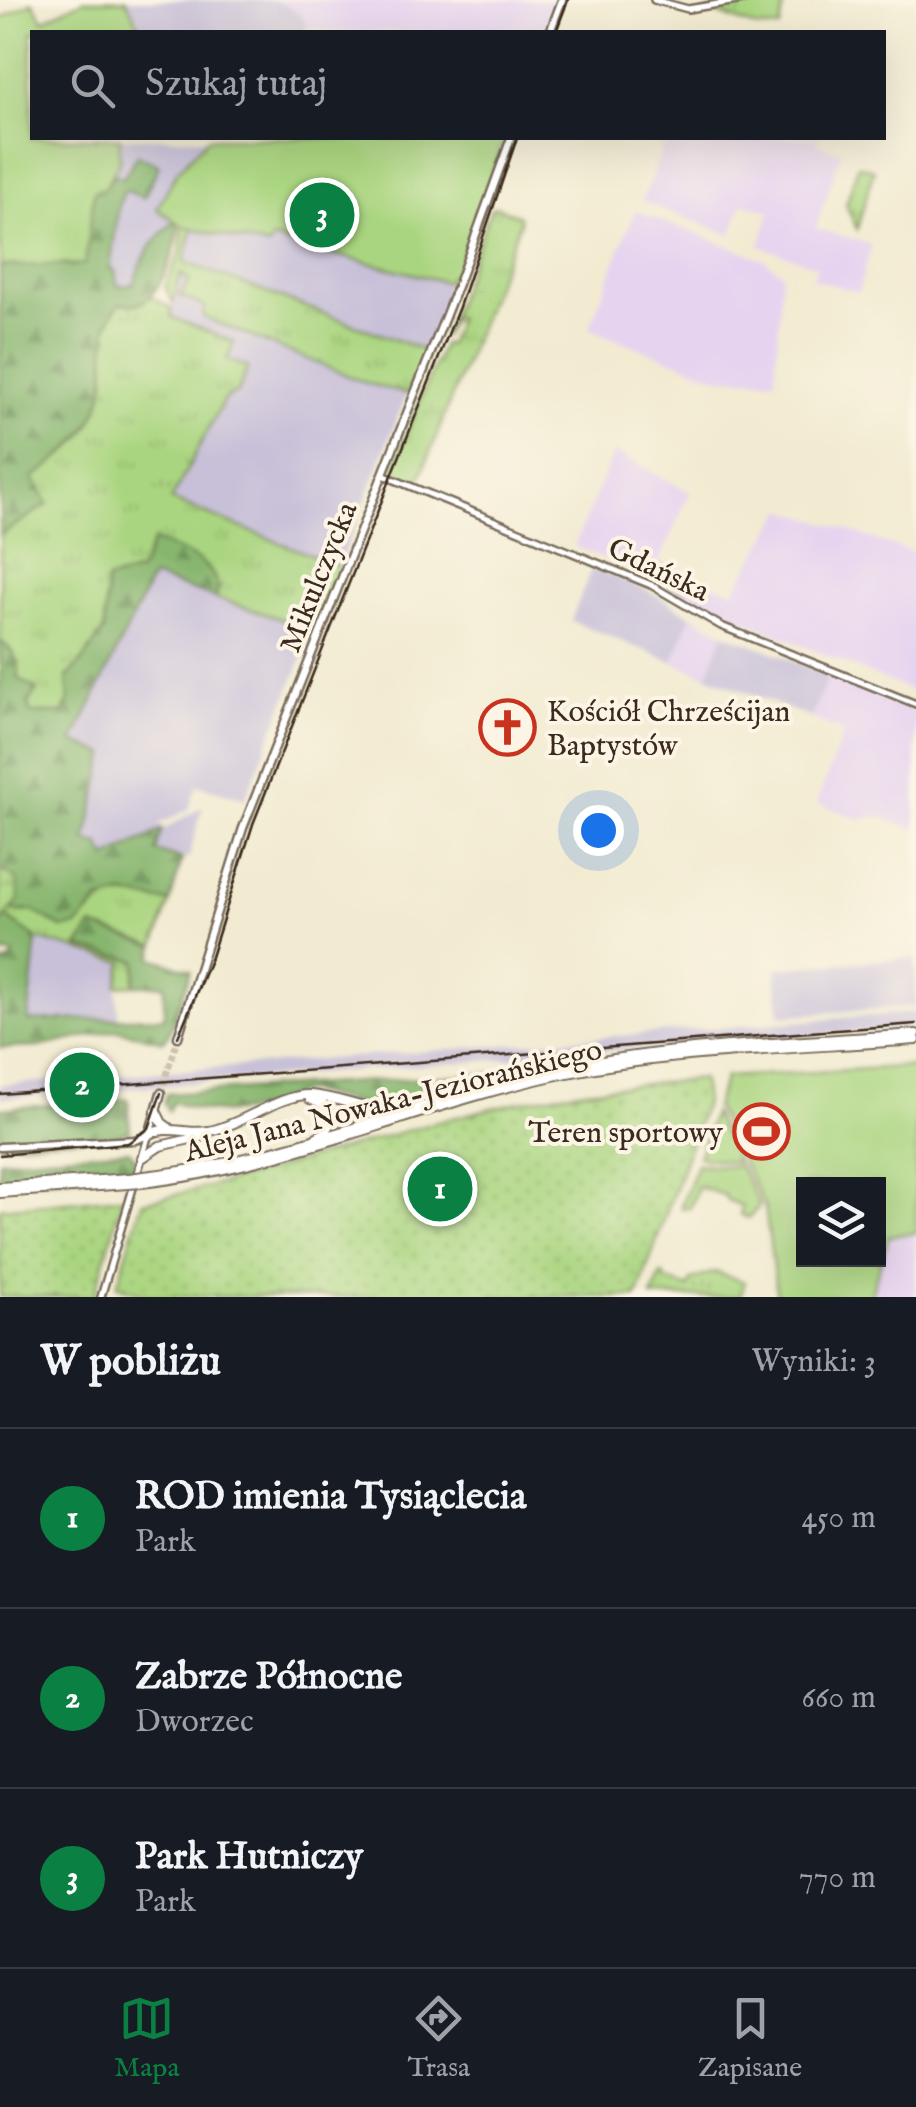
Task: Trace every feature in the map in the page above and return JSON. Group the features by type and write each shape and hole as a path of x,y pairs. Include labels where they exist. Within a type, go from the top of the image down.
{"main road":[{"path":"551,30 562,0"},
{"name":"Mikulczycka","path":"178,1037 243,828 458,284 510,140"},
{"name":"Aleja Jana Nowaka-Jeziorańskiego","path":"143,1180 294,1146 524,1077 612,1060 916,1037"},
{"name":"Aleja Jana Nowaka-Jeziorańskiego","path":"0,1190 143,1180 264,1161 574,1072 641,1062 916,1037"},
{"path":"149,1135 161,1092"},
{"path":"0,1147 135,1140 158,1130 211,1131 306,1095 379,1112 421,1108"},
{"path":"142,1158 154,1149 230,1128 295,1100 315,1100 324,1105 332,1117 326,1132 294,1146"},
{"path":"156,1111 162,1124 173,1130"},
{"path":"149,1135 166,1145"}],"street":[{"path":"654,0 688,9 744,0"},
{"name":"Gdańska","path":"383,475 651,585 731,630 916,704"},
{"path":"101,1297 149,1135"}],"shaded area":[{"path":"126,0 275,0 301,15 307,27 136,30 137,18"},
{"path":"275,0 556,0 545,30 323,30 307,27 301,15"},
{"path":"120,140 206,140 177,172 158,208 178,222 173,223 139,265 134,283 127,286 117,285 110,269 119,204 125,190 144,198 115,174"},
{"path":"666,140 818,140 817,144 841,152 816,228 872,245 858,292 813,279 817,266 760,246 770,211 743,203 731,235 642,201"},
{"path":"635,211 763,259 782,273 775,380 717,377 589,329"},
{"path":"193,227 269,246 271,239 446,282 446,302 426,351 183,262"},
{"path":"180,274 190,281 185,300 205,307 204,317 366,383 407,394 339,566 171,500 225,397 238,391 227,360 234,342 170,317"},
{"path":"614,452 690,492 652,579 574,546"},
{"path":"784,509 916,553 916,693 685,596 693,578 734,591"},
{"path":"659,563 694,576 685,596 652,579"},
{"path":"592,567 647,590 691,615 673,662 571,621"},
{"path":"152,577 314,630 245,799 197,785 189,809 159,824 163,830 203,806 189,858 155,851 161,832 106,858 86,841 106,755 73,742"},
{"path":"691,615 724,633 707,676 673,662"},
{"path":"724,633 829,675 811,718 707,676"},
{"path":"829,675 916,711 916,829 877,816 859,819 817,803 844,732 811,718"},
{"path":"37,939 124,962 117,986 118,1018 27,1021"},
{"path":"916,958 916,1006 780,1016 776,968"},
{"path":"916,1012 916,1027 0,1098 0,1085"},
{"path":"916,1233 916,1297 870,1297 879,1267 886,1267 889,1235"}],"green space":[{"path":"83,0 126,0 139,26 136,30 30,30 30,140 120,140 119,162 105,188 94,191 85,264 0,266 0,19 33,2 43,20"},
{"path":"785,0 780,28 758,28 709,11"},
{"path":"206,140 504,140 457,269 446,282 272,239 269,247 183,226 157,209 177,172"},
{"path":"137,155 159,165 144,198 125,190 119,204 110,269 115,270 117,285 134,283 149,250 173,223 179,225 172,258 161,282 146,300 120,303 113,313 106,335 105,382 98,408 76,442 33,478 48,504 0,535 0,266 85,264 94,190 105,188 115,174 123,178"},
{"path":"858,165 874,170 857,229 846,205"},
{"path":"491,208 519,216 520,222 418,483 396,474 393,466 443,344 448,345 458,318 452,317 443,337"},
{"path":"183,226 193,227 184,262 426,351 407,394 366,383 203,317 205,307 180,296 189,281 181,274 173,303 165,287 180,253"},
{"path":"150,296 172,309 171,317 234,342 227,360 248,367 238,392 225,398 171,500 339,566 314,630 216,598 219,586 140,571 107,580 104,630 67,677 69,700 62,713 30,713 18,678 18,662 0,641 0,535 48,504 32,478 75,444 94,417 101,389 104,343 112,315 120,303 139,304"},
{"path":"153,541 206,567 217,586 216,598 152,577 73,742 106,754 86,841 99,844 107,858 162,830 156,851 182,859 170,902 123,895 98,901 78,926 62,928 33,911 14,911 6,871 0,870 0,641 15,656 18,678 37,690 28,703 30,713 62,713 69,700 67,677 104,630 107,580 140,571"},
{"path":"0,870 20,912 33,911 78,925 99,904 118,896 170,902 155,946 93,926 79,946 137,961 134,985 117,986 123,962 37,939 7,918 0,924"},
{"path":"0,870 17,879 19,900 0,924"},
{"path":"7,917 37,939 28,1021 164,1017 164,985 134,985 137,961 78,947 92,926 155,946 152,958 191,970 164,1041 117,1030 38,1047 0,1048 0,965 12,959 13,954 0,953 0,924"},
{"path":"916,1066 916,1233 889,1236 886,1246 886,1177 796,1177 796,1267 879,1267 870,1297 777,1297 765,1207 715,1107 725,1077"},
{"path":"517,1072 382,1104 364,1105 307,1091 239,1112 205,1110 173,1102 168,1111 164,1103 167,1094"},
{"path":"702,1079 705,1102 637,1297 153,1297 117,1286 142,1202 511,1104 582,1091"},
{"path":"128,1099 130,1131 115,1136 0,1144 0,1109"},
{"path":"325,1102 385,1114 330,1132 334,1116"},
{"path":"713,1113 738,1163 698,1157"},
{"path":"129,1150 136,1159 132,1172 0,1183 0,1160"},
{"path":"697,1164 740,1167 760,1206 748,1218 740,1214 742,1206 698,1187 690,1208 682,1208"},
{"path":"123,1197 94,1297 0,1297 0,1208"},
{"path":"715,1272 745,1282 740,1297 652,1297 661,1274 664,1279 688,1288 691,1280"}],"tunnel":[{"path":"161,1093 178,1037"}],"tram line":[{"path":"557,30 568,0"},
{"path":"178,1037 210,960 253,824 459,307 516,140"},
{"path":"0,1155 128,1143 149,1128 161,1093"}],"railway":[{"path":"0,1094 916,1024"}],"place":[{"name":"Park Hutniczy","path":"322,215"},
{"name":"Kościół Chrześcijan Baptystów","path":"508,728"},
{"name":"Zabrze Północne","path":"82,1085"},
{"name":"Teren sportowy","path":"762,1132"},
{"name":"ROD imienia Tysiąclecia","path":"440,1189"}]}
